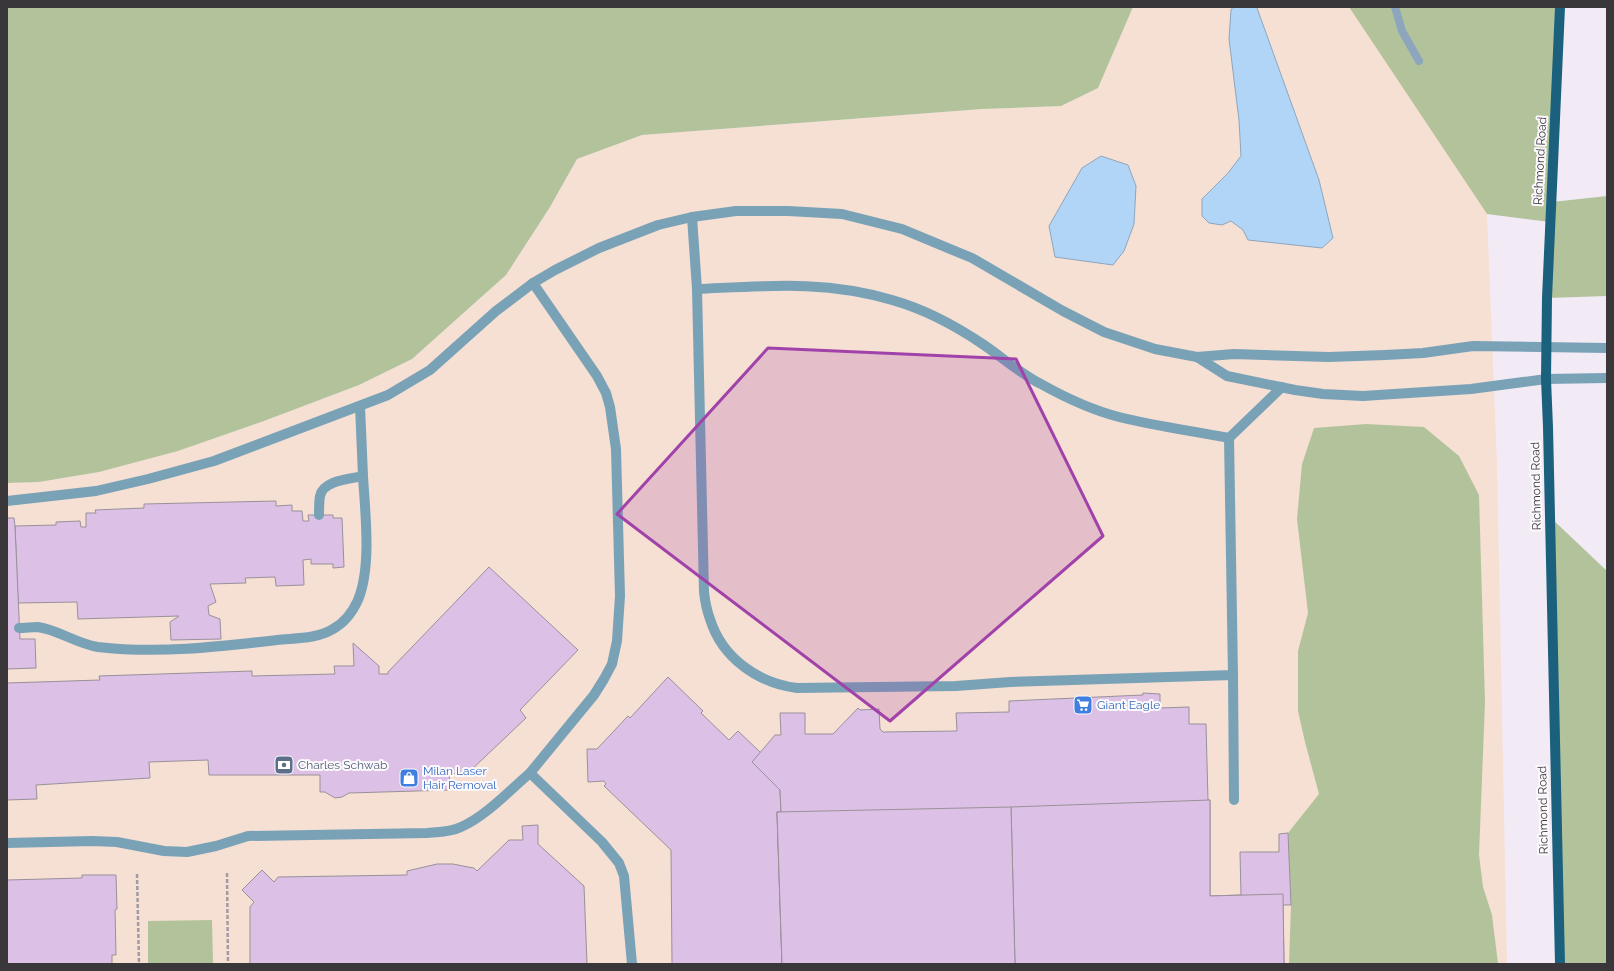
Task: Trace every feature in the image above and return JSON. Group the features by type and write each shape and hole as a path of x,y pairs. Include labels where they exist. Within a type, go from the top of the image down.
{"main road":[{"name":"Richmond Road","path":"1560,7 1546,348 1560,964"}],"street":[{"path":"7,501 96,492 148,480 214,461 388,395 430,370 496,311 533,283 556,270 599,248 658,225 692,216 736,211 788,210 842,214 902,229 972,258 1063,311 1104,332 1155,349 1197,357 1234,354 1329,357 1385,355 1424,353 1474,346 1607,348"},
{"path":"692,216 697,289 704,592 710,619 717,636 732,657 746,668 770,682 797,688 956,686 1010,682 1233,675"},
{"path":"7,843 92,840 117,842 164,851 187,852 216,846 248,836 427,833 450,831 462,827 473,820 530,772 594,695 607,674 612,664 617,641 620,596 616,448 610,407 606,393 597,376 533,283"},
{"path":"697,289 805,285 842,288 892,299 950,324 1040,384 1078,402 1120,417 1229,438"},
{"path":"1197,357 1227,376 1323,394 1363,396 1471,389 1546,379 1607,378"},
{"path":"1234,800 1229,438 1282,387"},
{"path":"20,628 37,627 96,646 135,650 193,649 237,645 312,636 332,630 346,619 358,600 366,558 360,406"},
{"path":"319,515 320,495 325,487 331,483 363,476"},
{"path":"530,772 602,842 620,863 624,876 632,964"}],"path":[{"path":"227,873 228,964"},
{"path":"137,874 139,964"}],"highlighted area":[{"path":"768,348 1016,359 1103,536 890,721 617,514"}],"shaded area":[{"path":"1133,7 1349,7 1487,214 1497,464 1507,964 7,964 7,483 39,482 99,472 178,451 264,421 359,385 412,359 506,275 550,207 577,159 642,135 982,109 1061,106 1098,88"}],"green space":[{"path":"7,7 1133,7 1098,88 1061,106 982,109 642,135 577,159 550,207 506,275 412,359 359,385 264,421 178,451 99,472 39,482 7,483"},
{"path":"1349,7 1560,7 1552,202 1607,196 1607,296 1547,298 1550,222 1487,214"},
{"path":"1366,424 1424,427 1459,456 1479,495 1485,702 1479,855 1483,887 1492,915 1498,964 1289,964 1291,905 1288,833 1319,794 1298,711 1298,651 1308,613 1297,519 1302,464 1314,428"},
{"path":"1550,517 1607,571 1607,964 1560,964"},
{"path":"212,920 213,964 148,964 148,921"}],"water":[{"path":"1233,7 1257,8 1319,180 1333,238 1322,248 1248,240 1243,230 1231,221 1222,225 1209,223 1202,216 1202,199 1228,173 1241,156 1239,120 1229,39 1231,10"},
{"path":"1101,156 1128,165 1136,186 1134,224 1124,251 1113,265 1055,257 1049,226 1082,168"}],"building":[{"path":"276,501 276,506 292,505 292,511 302,511 303,521 309,521 308,515 333,515 333,518 342,518 344,567 333,568 333,564 311,564 311,559 303,560 304,585 276,586 275,577 245,578 246,583 210,584 216,602 208,606 209,615 220,619 221,639 171,640 170,622 179,616 78,619 77,602 18,603 15,526 56,525 56,522 80,521 81,527 86,527 86,513 96,513 95,510 144,508 144,504"},
{"path":"7,518 14,518 15,526 20,639 35,639 36,668 7,669"},
{"path":"489,567 578,650 520,710 526,718 469,772 449,774 450,790 349,793 342,797 335,798 325,792 320,792 320,775 209,775 208,760 149,762 150,778 36,785 37,799 7,800 7,683 100,680 99,676 252,671 252,676 335,674 334,666 354,666 353,643 379,666 379,674 388,674 388,672"},
{"path":"668,677 703,711 701,713 729,740 738,731 761,753 752,762 780,790 781,812 777,812 782,964 672,964 671,850 604,786 606,784 604,781 588,782 587,749 597,749 628,716 630,718"},
{"path":"1143,693 1160,694 1160,708 1189,707 1189,724 1206,724 1208,800 1210,800 1210,896 1241,895 1240,852 1279,852 1279,834 1288,833 1291,905 1283,905 1284,964 782,964 777,812 781,812 780,790 752,762 775,735 781,735 780,713 805,713 805,734 833,734 858,708 860,710 879,709 880,729 883,732 957,731 956,713 1009,712 1009,701 1143,695"},
{"path":"1210,800 1210,896 1283,894 1284,964 1015,964 1011,807"},
{"path":"1011,807 1015,964 782,964 777,812"},
{"path":"538,825 538,844 584,886 587,964 250,964 250,907 254,902 242,890 262,870 274,882 278,877 407,875 407,871 437,864 453,864 474,868 477,871 509,840 523,840 522,826"},
{"path":"82,875 116,875 116,955 112,955 112,964 7,964 7,880 82,878"}],"waterway":[{"path":"1395,7 1402,31 1419,61"}],"place":[{"name":"Giant Eagle","path":"1083,705"},
{"name":"Charles Schwab","path":"284,765"},
{"name":"Milan Laser Hair Removal","path":"409,778"}]}
